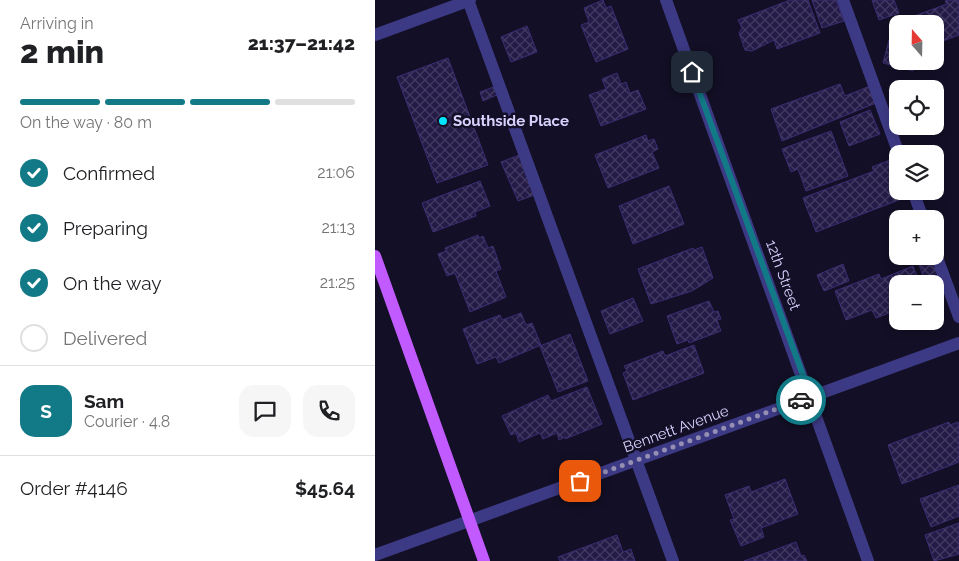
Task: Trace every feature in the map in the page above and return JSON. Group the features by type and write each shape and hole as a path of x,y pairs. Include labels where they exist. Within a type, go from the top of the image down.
{"main road":[{"path":"375,256 484,561"}],"street":[{"path":"375,35 469,0 673,561"},
{"name":"12th Street","path":"666,0 811,397 868,561"},
{"path":"843,0 896,145"},
{"path":"940,265 959,317"},
{"name":"Bennett Avenue","path":"375,555 959,343"}],"building":[{"path":"603,0 606,8 611,6 628,49 596,62 581,25 589,22 584,8"},
{"path":"790,0 808,0 820,33 777,49 774,40 752,51 745,50 739,33 742,28 738,20"},
{"path":"812,0 836,0 844,21 822,28"},
{"path":"872,0 894,0 899,13 879,20"},
{"path":"959,0 959,35 944,41 944,15 917,15 947,4 945,1"},
{"path":"527,26 537,52 511,62 501,37"},
{"path":"889,40 889,65 883,63"},
{"name":"Southside Place","path":"448,58 488,165 437,183 397,77"},
{"path":"617,73 621,84 626,82 630,93 638,90 646,109 601,126 589,95 606,89 602,79"},
{"path":"840,84 845,96 870,86 876,103 782,141 771,109"},
{"path":"496,86 499,94 483,101 480,92"},
{"path":"870,110 880,134 849,146 840,122"},
{"path":"831,131 848,176 806,191 798,169 791,172 782,149"},
{"path":"646,135 648,141 654,139 658,149 652,152 659,168 608,188 595,155"},
{"path":"522,154 537,194 518,201 501,162"},
{"path":"889,160 889,200 899,200 816,232 803,198 874,171 872,167"},
{"path":"480,181 490,206 475,212 476,216 433,232 422,203"},
{"path":"669,186 684,224 633,244 619,206"},
{"path":"478,235 479,238 483,236 488,248 493,246 501,269 496,271 506,297 470,312 455,273 447,276 438,254 446,251 445,248"},
{"path":"702,247 713,278 692,291 651,304 638,269 693,248 694,250"},
{"path":"843,264 849,281 824,291 817,275"},
{"path":"919,265 938,265 942,275 923,275"},
{"path":"913,266 916,275 891,275"},
{"path":"879,274 881,279 889,276 889,313 876,318 872,310 846,320 835,291"},
{"path":"633,298 643,321 610,334 601,311"},
{"path":"709,301 714,312 718,311 721,319 717,320 721,331 689,343 688,340 677,344 667,316"},
{"path":"521,313 526,325 532,323 541,345 499,363 496,357 477,364 463,329 500,315 502,320"},
{"path":"570,334 588,381 558,392 540,346"},
{"path":"694,345 704,373 633,400 623,373 627,371 624,366 663,351 665,356"},
{"path":"587,387 602,424 559,440 557,433 543,439 540,433 519,442 516,433 511,435 502,416 548,395 551,401"},
{"path":"949,422 950,425 958,422 959,426 959,462 902,484 888,445"},
{"path":"785,479 798,514 761,528 764,537 741,546 730,520 734,519 725,495 749,486 751,492"},
{"path":"959,485 959,516 931,527 920,499"},
{"path":"959,523 959,554 934,561 925,535"},
{"path":"617,535 623,552 631,549 635,561 560,561 558,557"},
{"path":"796,542 801,556 804,555 807,561 744,561"}],"way so far":[{"path":"580,481 801,400"}],"place":[{"name":"Southside Place","path":"443,121"}],"route":[{"path":"692,72 811,397 801,400"}]}
